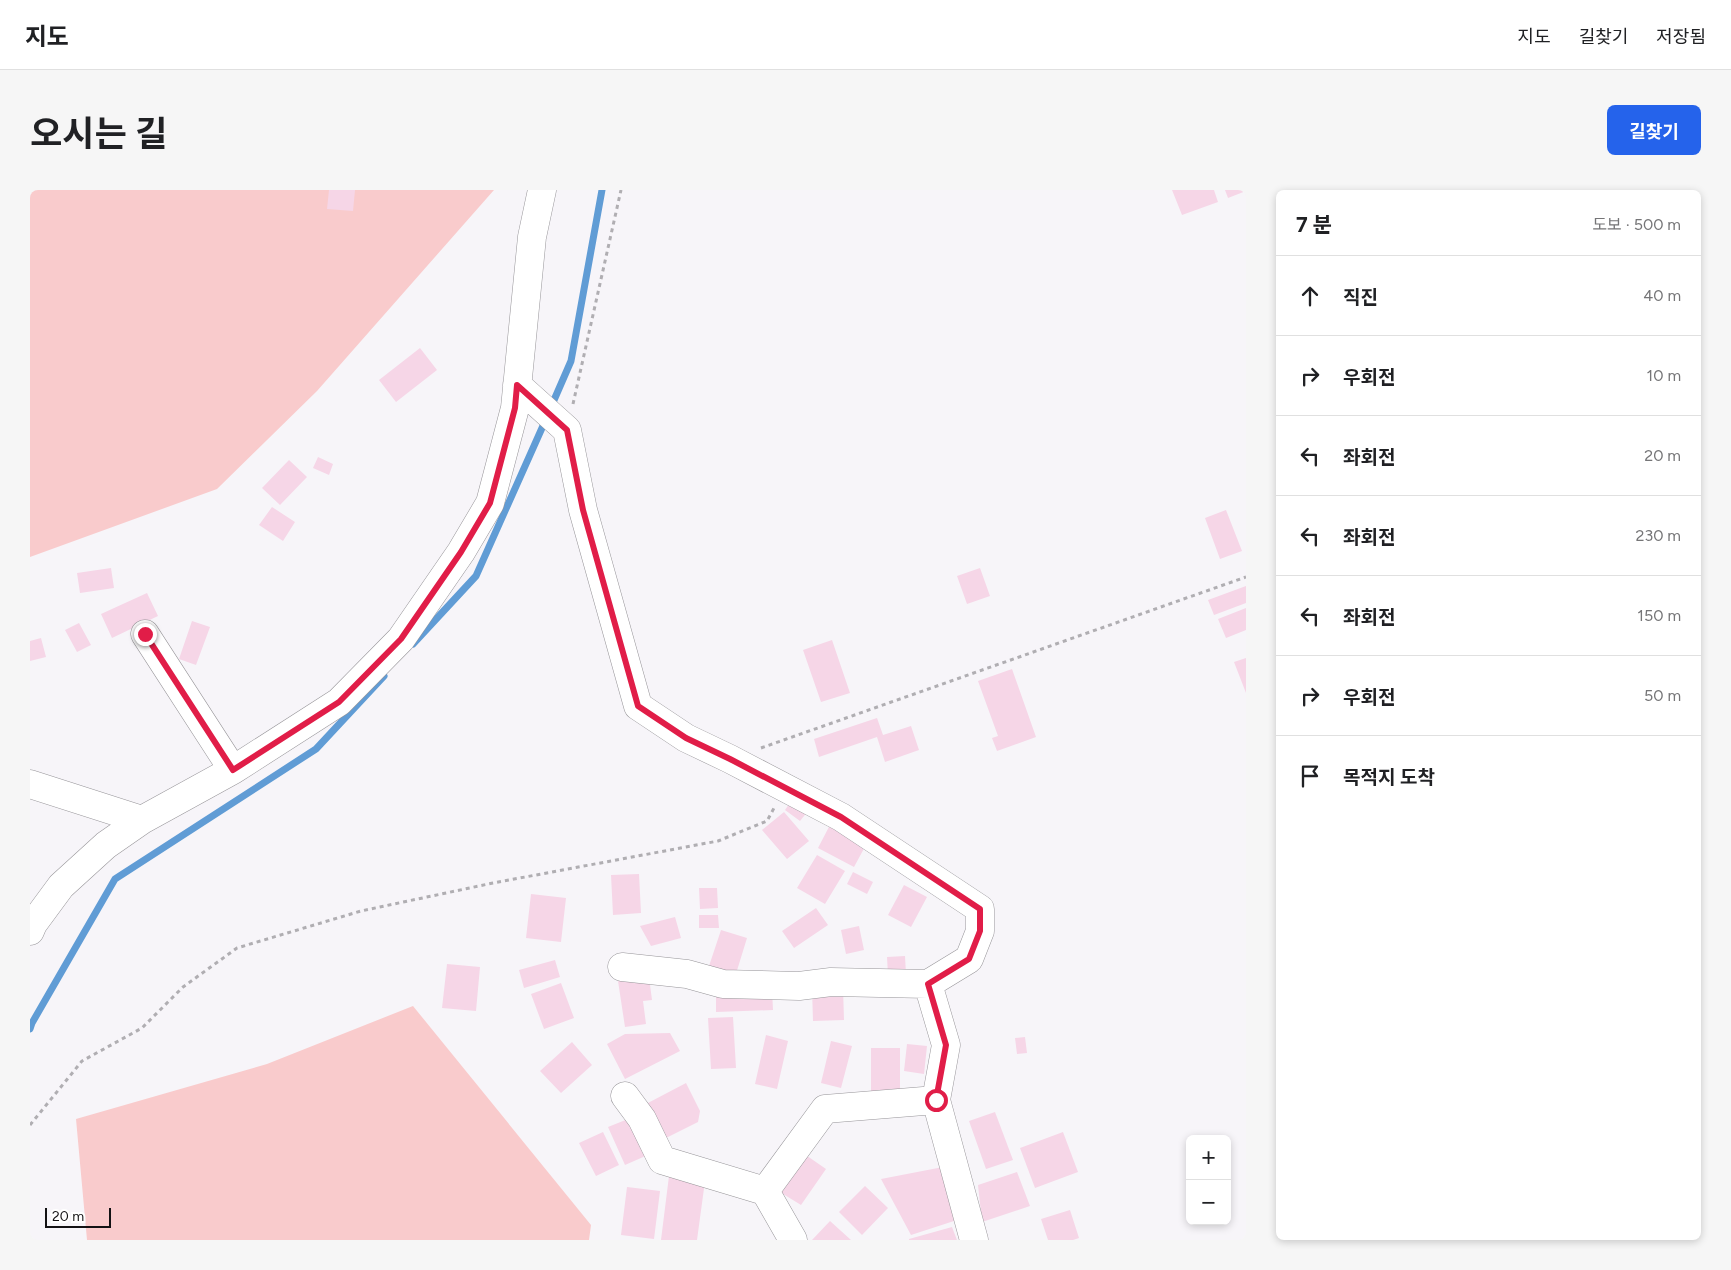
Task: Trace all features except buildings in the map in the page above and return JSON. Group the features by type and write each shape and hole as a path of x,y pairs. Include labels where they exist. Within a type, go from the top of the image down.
{"street":[{"path":"30,931 33,924 61,886 106,845 142,820 233,770 339,702 401,639 461,552 490,503 515,408 532,237 542,190"},
{"path":"517,385 567,430 583,510 638,706 686,738 841,817 980,909 980,931 969,959 928,984 830,982 799,986 723,984 687,974 622,967"},
{"path":"145,634 233,770"},
{"path":"30,784 142,820"},
{"path":"928,984 946,1045 936,1100 956,1180 974,1240"},
{"path":"625,1096 642,1119 662,1160 764,1191 793,1240"},
{"path":"764,1191 825,1109 936,1100"}],"path":[{"path":"567,430 621,190"},
{"path":"730,759 1246,577"},
{"path":"30,1125 82,1061 142,1028 183,987 237,948 361,911 494,883 718,841 767,821 786,788"}],"shaded area":[{"path":"30,190 494,190 317,391 217,489 30,557"},
{"path":"413,1006 591,1225 589,1240 87,1240 76,1119 267,1064"}],"waterway":[{"path":"551,407 571,361 602,190"},
{"path":"413,644 476,576 546,419"},
{"path":"30,1029 115,879 316,749 384,676"}],"route":[{"path":"145,634 233,770 339,702 401,639 461,552 490,503 515,408 517,385 567,430 583,510 638,706 686,738 841,817 980,909 980,931 969,959 928,984 946,1045 936,1100"}]}
